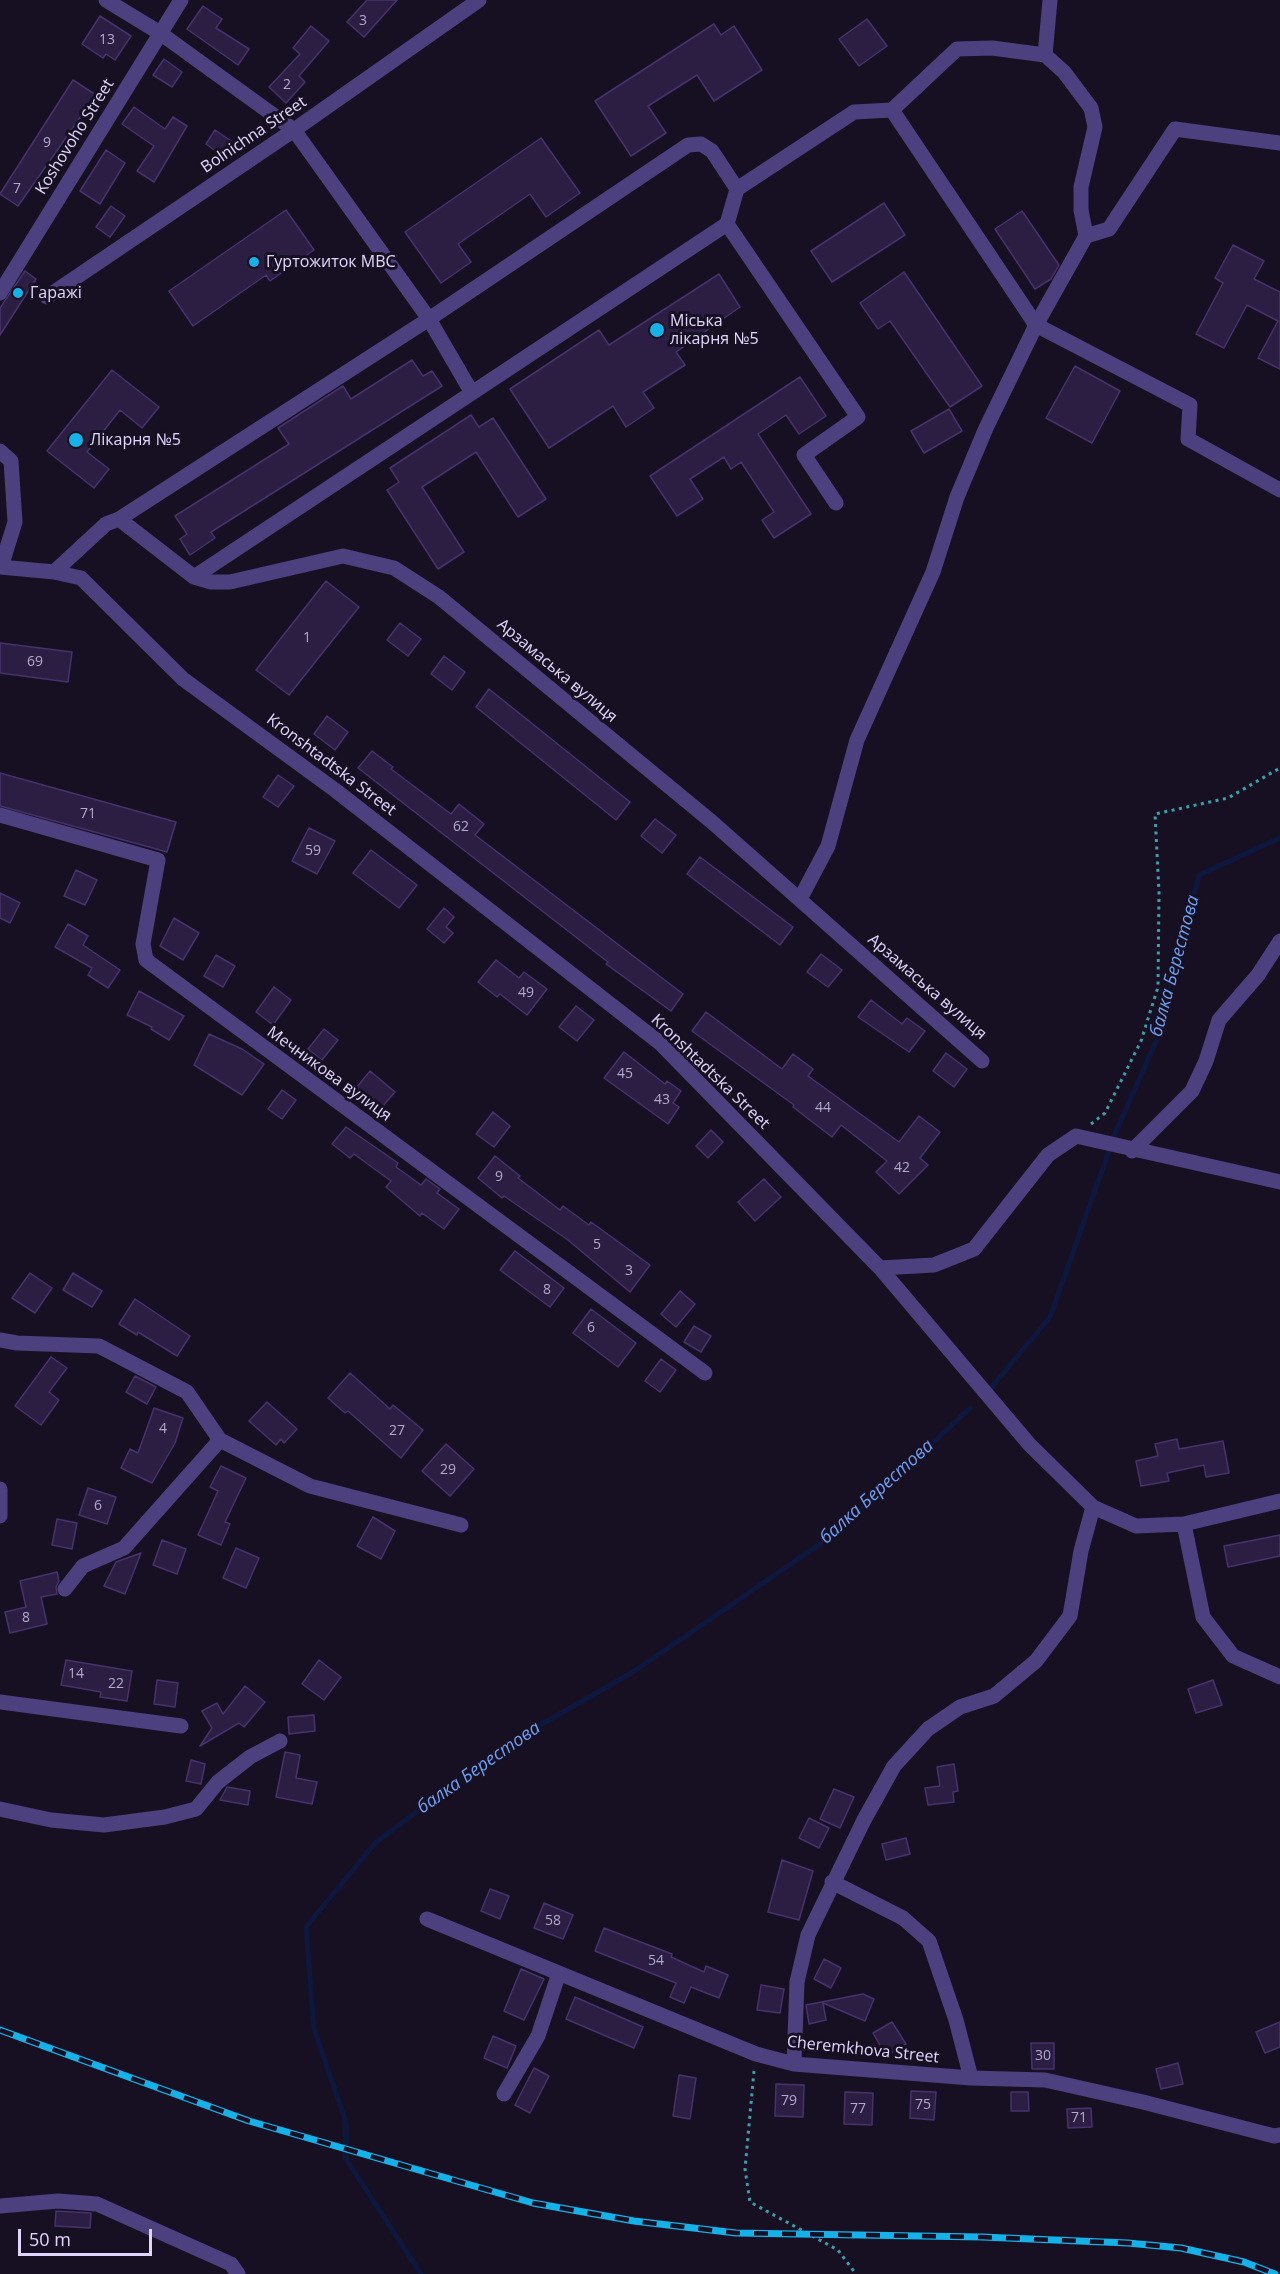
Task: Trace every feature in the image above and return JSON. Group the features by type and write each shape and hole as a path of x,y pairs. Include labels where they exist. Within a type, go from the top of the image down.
{"street":[{"path":"106,0 160,33 294,130 429,319 472,393"},
{"name":"Koshovoho Street","path":"0,293 181,0"},
{"name":"Bolnichna Street","path":"47,297 294,130 479,0"},
{"path":"1045,55 1050,0"},
{"path":"194,577 727,224 737,189 854,112 892,110 957,49 992,48 1045,55 1064,72 1090,108 1095,127 1081,187 1081,210 1086,236 1036,325 986,428 957,497 933,572 897,646 857,740 828,846 800,899"},
{"path":"892,110 1036,325 1190,405 1188,439 1280,490"},
{"path":"1086,236 1109,229 1175,129 1280,143"},
{"path":"54,572 106,524 119,519 429,319 688,145 701,144 712,151 737,189"},
{"path":"727,224 858,417 804,455 836,503"},
{"path":"0,567 15,522 4,457"},
{"name":"Арзамаська вулиця","path":"119,519 194,577 211,582 230,582 343,556 394,568 439,597 712,822 982,1060"},
{"name":"Kronshtadtska Street","path":"0,567 54,572 81,578 183,678 335,789 660,1043 880,1268 1029,1444 1093,1507 1136,1526 1184,1524 1280,1502"},
{"name":"Мечникова вулиця","path":"0,815 158,860 143,944 146,960 705,1373"},
{"path":"1132,1150 1192,1091 1206,1061 1219,1020 1258,975 1280,941"},
{"path":"880,1268 934,1264 974,1249 1048,1155 1076,1136 1280,1182"},
{"path":"0,1340 17,1343 99,1346 187,1392 220,1440 310,1486 461,1525"},
{"path":"65,1588 83,1566 124,1548 220,1440"},
{"path":"0,1489 0,1516"},
{"path":"794,2064 797,1983 808,1935 832,1882 894,1766 928,1729 960,1707 994,1696 1036,1661 1070,1616 1081,1551 1093,1507"},
{"path":"1184,1524 1203,1617 1233,1656 1280,1677"},
{"path":"0,1702 181,1726"},
{"path":"0,1809 51,1820 104,1825 186,1812 196,1809 218,1782 250,1757 280,1741"},
{"path":"832,1882 903,1918 929,1941 956,2020 971,2078"},
{"name":"Cheremkhova Street","path":"427,1919 756,2054 794,2064 971,2078 1045,2080 1280,2136"},
{"path":"504,2094 538,2036 559,1973"},
{"path":"0,2206 58,2201 97,2204 231,2264 238,2274"}],"path":[{"path":"1076,1136 1105,1113 1141,1041 1158,987 1159,892 1155,814 1228,798 1280,768"},
{"path":"756,2054 749,2106 745,2169 750,2202 838,2250 856,2274"}],"building":[{"path":"367,0 397,0 364,37 347,22"},
{"path":"203,6 222,19 216,28 249,49 238,65 187,29"},
{"path":"100,16 131,36 115,60 106,54 103,58 82,44"},
{"path":"867,19 887,46 859,66 839,39"},
{"path":"714,24 721,35 734,26 762,70 714,101 697,75 648,106 666,133 631,156 595,101"},
{"path":"311,26 329,41 299,76 305,82 286,103 269,87 300,54 293,48"},
{"path":"164,59 182,72 172,87 153,75"},
{"path":"73,80 96,95 18,206 0,194"},
{"path":"134,107 165,129 173,117 187,126 154,182 137,171 154,146 122,124"},
{"path":"215,130 234,143 224,157 206,144"},
{"path":"541,138 580,193 546,217 530,194 458,244 471,262 441,283 405,232"},
{"path":"106,150 125,163 100,204 80,191"},
{"path":"884,203 905,235 832,282 811,251"},
{"path":"111,206 125,216 110,237 96,227"},
{"name":"Гуртожиток МВС","path":"286,210 314,250 270,281 266,275 193,326 169,291"},
{"path":"1022,211 1059,265 1051,279 1035,289 995,229"},
{"path":"1233,245 1264,261 1254,279 1280,292 1280,369 1258,358 1278,321 1247,305 1224,348 1196,334 1223,283 1215,278"},
{"name":"Гаражі","path":"25,271 36,279 0,335 0,308"},
{"path":"904,272 982,386 950,407 890,321 878,329 860,303"},
{"path":"719,274 740,307 676,352 685,365 643,392 654,408 626,427 613,406 549,448 510,389 599,330 609,345"},
{"path":"412,360 423,376 432,371 442,386 211,532 215,538 190,555 180,539 187,534 175,516 289,444 278,428 343,386 351,399"},
{"path":"1075,366 1120,391 1092,443 1046,418"},
{"name":"Лікарня №5","path":"112,370 159,407 142,428 120,410 87,452 109,469 94,488 47,451"},
{"path":"800,377 826,416 799,434 786,415 758,434 811,514 774,538 762,520 774,512 741,462 731,469 724,457 690,479 703,499 677,516 650,476"},
{"path":"949,409 962,431 924,453 911,431"},
{"path":"471,415 479,427 493,418 546,499 518,517 476,452 422,487 464,552 438,569 387,490 399,482 390,468"},
{"path":"326,581 359,607 289,695 256,670"},
{"path":"400,623 421,639 408,656 387,640"},
{"path":"0,643 72,652 68,682 0,673"},
{"path":"444,656 465,672 452,690 431,674"},
{"path":"489,689 630,802 616,820 476,707"},
{"path":"327,716 348,732 335,750 314,734"},
{"path":"372,751 393,767 391,769 451,814 459,804 484,824 475,835 683,994 671,1011 606,964 608,962 358,768"},
{"path":"0,773 176,822 167,852 0,806"},
{"path":"278,775 294,786 278,807 263,797"},
{"path":"655,819 676,835 662,853 641,836"},
{"path":"309,828 335,841 317,874 292,861"},
{"path":"371,850 417,885 399,908 353,873"},
{"path":"700,857 793,927 780,945 687,874"},
{"path":"76,870 97,880 85,905 64,896"},
{"path":"0,893 20,903 10,923 0,918"},
{"path":"444,908 454,917 446,927 453,933 444,943 427,929"},
{"path":"174,918 199,933 183,960 160,946"},
{"path":"68,924 88,936 83,945 120,970 108,988 88,975 92,968 55,947"},
{"path":"821,954 842,970 828,987 807,972"},
{"path":"216,955 235,966 223,987 204,976"},
{"path":"496,960 519,978 524,972 547,989 527,1015 500,994 497,997 478,982"},
{"path":"274,987 291,1000 273,1025 256,1012"},
{"path":"139,991 184,1016 169,1040 151,1029 152,1027 127,1015"},
{"path":"871,1000 902,1024 907,1018 925,1031 909,1052 858,1017"},
{"path":"576,1006 594,1020 577,1041 559,1027"},
{"path":"706,1012 782,1069 793,1054 813,1069 808,1076 899,1142 919,1116 940,1132 920,1158 928,1165 899,1194 876,1172 887,1161 841,1125 832,1137 793,1107 794,1105 692,1031"},
{"path":"324,1029 338,1040 322,1060 308,1049"},
{"path":"209,1034 242,1049 264,1064 242,1095 194,1065"},
{"path":"624,1052 665,1084 667,1081 681,1091 673,1103 679,1107 668,1124 604,1078"},
{"path":"946,1053 967,1069 954,1087 933,1071"},
{"path":"370,1071 395,1092 382,1107 357,1087"},
{"path":"282,1090 296,1100 282,1119 268,1109"},
{"path":"493,1112 510,1126 494,1147 476,1134"},
{"path":"346,1127 398,1163 396,1167 421,1185 426,1179 440,1189 437,1193 459,1209 444,1229 422,1213 420,1216 386,1187 391,1181 354,1154 350,1158 332,1144"},
{"path":"711,1130 723,1142 708,1158 696,1146"},
{"path":"495,1156 520,1176 518,1178 560,1210 563,1206 589,1225 591,1222 650,1265 630,1292 568,1240 504,1196 502,1198 478,1178"},
{"path":"764,1179 781,1197 755,1221 738,1202"},
{"path":"515,1251 564,1288 550,1307 500,1270"},
{"path":"30,1273 52,1288 35,1313 12,1298"},
{"path":"73,1273 102,1291 92,1307 63,1290"},
{"path":"680,1291 695,1304 676,1327 661,1314"},
{"path":"135,1299 190,1336 177,1356 138,1332 137,1335 119,1324"},
{"path":"591,1309 636,1343 618,1367 573,1333"},
{"path":"694,1326 711,1336 701,1352 684,1342"},
{"path":"51,1357 67,1368 49,1392 59,1400 41,1425 15,1406"},
{"path":"661,1359 676,1370 660,1392 645,1381"},
{"path":"350,1373 390,1409 393,1405 423,1430 401,1458 348,1411 345,1413 328,1398"},
{"path":"135,1376 156,1387 147,1404 126,1392"},
{"path":"267,1402 297,1429 284,1443 281,1439 276,1445 249,1421"},
{"path":"154,1408 183,1418 175,1443 152,1483 121,1468 130,1449 138,1453"},
{"path":"1177,1439 1179,1449 1223,1441 1229,1473 1206,1477 1204,1465 1167,1473 1169,1481 1141,1486 1136,1461 1158,1456 1155,1444"},
{"path":"446,1444 474,1469 450,1496 422,1471"},
{"path":"221,1466 246,1478 225,1522 230,1524 221,1545 198,1535 218,1491 210,1487"},
{"path":"88,1488 116,1497 107,1524 79,1515"},
{"path":"373,1517 395,1531 381,1559 357,1546"},
{"path":"57,1519 77,1523 72,1549 52,1545"},
{"path":"1280,1535 1280,1556 1228,1567 1224,1546"},
{"path":"162,1540 186,1549 177,1574 153,1565"},
{"path":"236,1548 259,1558 246,1588 223,1578"},
{"path":"141,1553 125,1594 104,1586 116,1562"},
{"path":"57,1572 59,1581 56,1587 57,1594 41,1597 47,1624 10,1633 5,1612 26,1607 20,1581"},
{"path":"66,1660 132,1671 127,1701 100,1697 101,1692 61,1685"},
{"path":"319,1660 341,1677 324,1700 302,1684"},
{"path":"157,1680 178,1683 175,1707 154,1704"},
{"path":"1213,1680 1222,1705 1196,1713 1188,1689"},
{"path":"245,1686 265,1702 244,1727 239,1723 200,1746 212,1728 202,1711 217,1703 223,1714"},
{"path":"314,1715 315,1731 289,1734 288,1717"},
{"path":"285,1752 300,1755 296,1778 317,1782 312,1804 276,1797"},
{"path":"191,1760 205,1764 201,1784 186,1781"},
{"path":"954,1764 958,1791 953,1792 954,1802 928,1805 925,1788 940,1786 937,1767"},
{"path":"227,1787 250,1791 248,1805 220,1800"},
{"path":"834,1789 854,1797 840,1828 820,1819"},
{"path":"809,1818 829,1828 819,1848 799,1838"},
{"path":"906,1838 910,1854 886,1860 882,1844"},
{"path":"782,1860 813,1871 799,1920 768,1912"},
{"path":"490,1889 509,1896 500,1919 481,1911"},
{"path":"544,1903 573,1915 563,1939 534,1928"},
{"path":"604,1928 672,1954 671,1957 704,1972 706,1966 728,1975 719,1998 691,1987 684,2003 670,1997 676,1983 595,1951"},
{"path":"824,1959 841,1968 831,1988 814,1979"},
{"path":"521,1969 544,1979 524,2020 504,2011"},
{"path":"761,1985 784,1989 780,2013 757,2010"},
{"path":"863,1994 874,1999 865,2021 823,2003 826,2020 809,2024 806,2005"},
{"path":"575,1997 643,2027 634,2048 566,2019"},
{"path":"892,2022 906,2044 886,2056 873,2033"},
{"path":"1280,2022 1280,2047 1265,2053 1256,2032"},
{"path":"493,2036 516,2046 507,2068 484,2058"},
{"path":"1031,2043 1054,2043 1054,2069 1032,2069"},
{"path":"1178,2063 1183,2084 1161,2089 1156,2069"},
{"path":"534,2068 549,2076 530,2113 515,2105"},
{"path":"679,2075 696,2078 690,2119 673,2116"},
{"path":"776,2084 804,2085 803,2117 775,2116"},
{"path":"911,2091 936,2092 934,2120 910,2118"},
{"path":"845,2092 873,2093 872,2125 844,2124"},
{"path":"1011,2092 1028,2092 1029,2111 1011,2111"},
{"path":"1091,2108 1092,2127 1068,2128 1067,2109"},
{"path":"56,2211 91,2213 90,2228 55,2226"}],"waterway":[{"name":"балка Берестова","path":"1113,1138 1161,1030 1173,972 1199,875 1280,838"},
{"name":"балка Берестова","path":"991,1388 1050,1317 1109,1151"},
{"name":"балка Берестова","path":"421,2274 346,2159 346,2122 314,2029 306,1927 375,1843 507,1744 633,1672 839,1531 970,1408"}],"railway":[{"path":"0,2030 249,2121 533,2203 634,2221 736,2233 982,2237 1128,2243 1181,2248 1244,2262 1275,2274"}],"place":[{"name":"Гуртожиток МВС","path":"254,262"},
{"name":"Гаражі","path":"18,293"},
{"name":"Міська лікарня №5","path":"657,330"},
{"name":"Лікарня №5","path":"76,440"}]}
